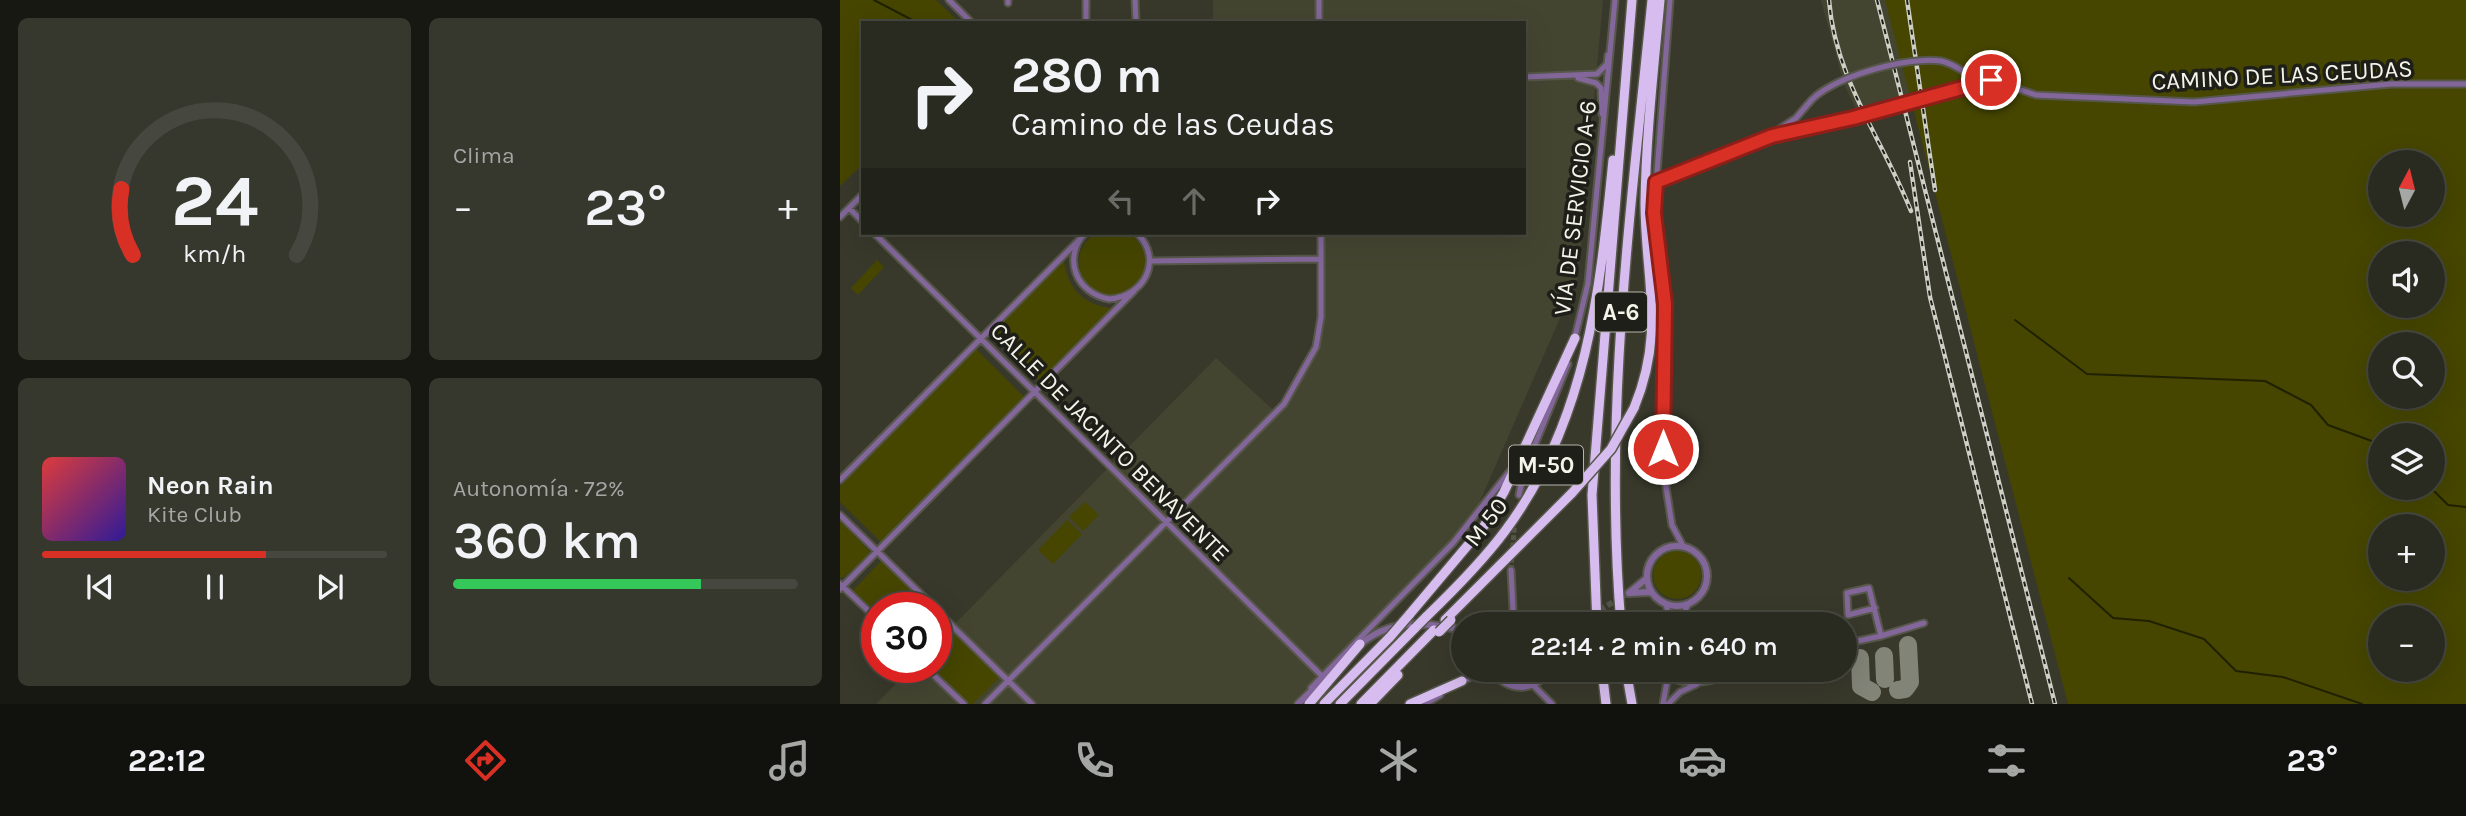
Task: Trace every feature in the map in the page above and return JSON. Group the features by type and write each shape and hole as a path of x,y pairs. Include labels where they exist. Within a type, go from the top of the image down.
{"highway":[{"name":"A-6","path":"1596,612 1592,495 1632,0"},
{"name":"A-6","path":"1620,612 1613,484 1614,411 1619,329 1651,0"},
{"name":"M-50","path":"1361,704 1448,620 1572,493 1611,449 1634,408 1648,368 1654,324 1645,201 1660,0"},
{"name":"M 50","path":"1340,704 1426,617 1504,532 1541,475 1565,424 1580,381 1601,279 1616,126 1623,110"},
{"path":"1324,704 1390,637 1483,526 1520,457 1575,338"},
{"path":"1370,704 1437,631"},
{"path":"1309,704 1360,644"},
{"path":"1410,704 1460,682"},
{"path":"1603,682 1606,704"},
{"path":"1628,682 1632,704"}],"street":[{"path":"948,0 970,21"},
{"path":"1086,0 1086,21"},
{"path":"1135,0 1136,21"},
{"path":"1319,0 1319,21"},
{"path":"1670,0 1654,213 1665,304 1665,470 1672,525 1683,546"},
{"path":"1526,77 1571,77 1597,74 1603,70 1607,64 1615,3"},
{"name":"VÍA DE SERVICIO A-6","path":"1519,495 1524,471 1568,362 1588,283 1615,3"},
{"name":"CAMINO DE LAS CEUDAS","path":"1766,138 1796,118 1820,92 1836,83 1907,63 1939,61 1985,80 1995,80 2036,94 2194,102 2391,84 2466,84"},
{"path":"1571,77 1596,83 1603,97 1598,192"},
{"path":"1656,182 1766,138 1930,98 1985,80"},
{"path":"840,217 861,196"},
{"path":"849,208 861,220"},
{"name":"CALLE DE JACINTO BENAVENTE","path":"876,235 1322,676"},
{"path":"840,480 1083,235"},
{"path":"861,604 841,586 878,552 1144,281 1150,261 1146,244 1139,235"},
{"path":"985,704 1284,404 1311,358 1321,317 1321,235"},
{"path":"1079,240 1073,260 1078,280 1084,288 1109,299 1134,291"},
{"path":"1150,261 1321,259"},
{"path":"1298,704 1475,518 1520,457"},
{"path":"840,515 919,592"},
{"path":"1651,592 1629,593 1647,578 1654,556 1667,547 1683,546 1700,555 1708,573 1703,592 1688,604 1685,612"},
{"path":"1511,570 1513,612"},
{"path":"1647,578 1651,592 1666,604 1668,612"},
{"path":"1875,608 1848,615 1847,593 1869,588 1875,608 1881,636"},
{"path":"1666,604 1688,604"},
{"path":"1857,641 1924,623"},
{"path":"1298,704 1360,644 1382,629 1403,624 1451,629"},
{"path":"952,625 1032,704"},
{"path":"1425,704 1460,682"},
{"path":"1506,682 1511,686 1533,685 1536,682"},
{"path":"1666,704 1667,682"},
{"path":"1666,704 1680,692 1702,682"},
{"path":"942,683 964,704"},
{"path":"1533,685 1552,704"}],"shaded area":[{"path":"840,0 936,0 958,21 861,21 861,166 840,186"},
{"path":"1213,0 1603,0 1578,277 1474,515 1296,704 876,704 897,683 952,683 952,627 1216,358 1279,415 1320,340 1324,235 1526,235 1526,21 1213,21"},
{"path":"1821,0 1945,0 1945,90 1859,115 1844,84"},
{"path":"1885,0 2466,0 2466,704 2068,704"},
{"path":"1092,235 1132,235 1140,243 1145,255 1145,269 1140,281 1131,290 1119,295 1105,295 1093,290 1084,281 1079,269 1081,249"},
{"path":"877,260 884,267 858,295 851,288"},
{"path":"1064,260 1069,279 1079,294 1094,304 1113,308 1041,382 992,333"},
{"path":"976,349 1025,398 882,543 840,502 840,486"},
{"path":"1085,502 1099,515 1083,531 1069,517"},
{"path":"840,520 869,551 868,556 843,578 840,577"},
{"path":"1067,520 1082,534 1053,564 1038,550"},
{"path":"1677,551 1694,558 1701,575 1694,592 1677,599 1660,592 1653,575 1660,558"},
{"path":"881,561 913,592 861,592 861,598 853,590"},
{"path":"952,631 999,678 973,704 969,704 947,683 952,683"}],"waterway":[{"path":"874,0 914,21"},
{"path":"2015,320 2087,374 2265,381 2311,405 2328,425 2368,440"},
{"path":"2443,500 2448,505 2466,507"},
{"path":"2069,578 2113,618 2149,621 2204,639 2236,671 2283,677 2362,704"}],"taxiway":[{"path":"1898,690 1905,689 1910,682 1908,645"},
{"path":"1884,656 1885,679"},
{"path":"1860,658 1861,686 1872,692"}],"tunnel":[{"path":"1511,570 1515,519"},
{"path":"1596,612 1629,593"}],"railway":[{"path":"1829,0 1833,29 1850,83 1911,211"},
{"path":"1877,0 2055,704"},
{"path":"1907,0 1935,190"},
{"path":"1910,162 1930,297 2032,704"}],"route":[{"path":"1663,449 1665,304 1654,213 1656,182 1772,136 1853,118 1991,80"}]}
